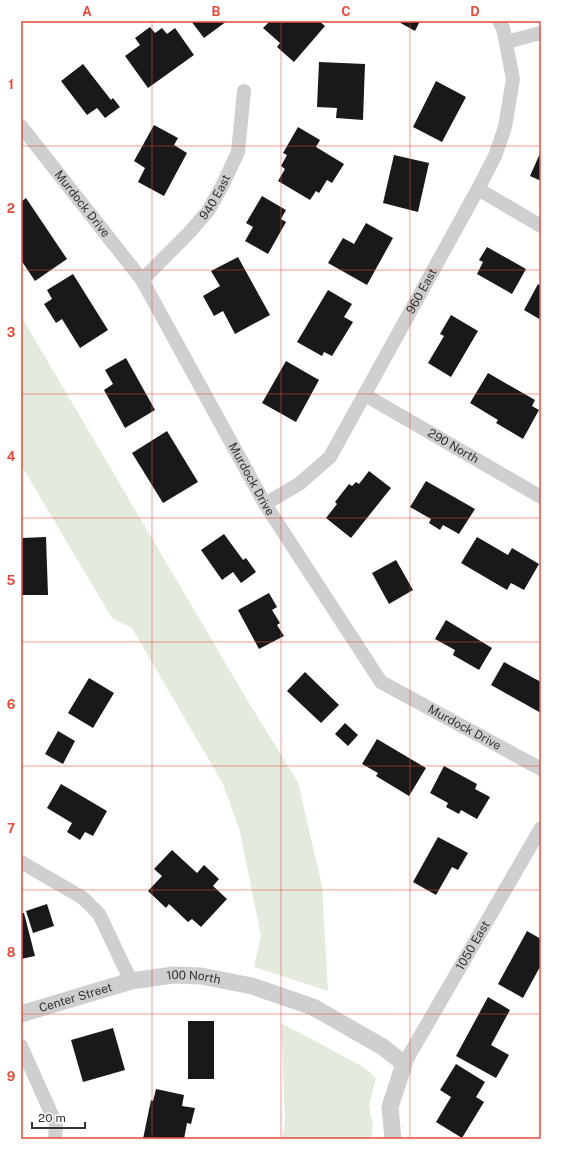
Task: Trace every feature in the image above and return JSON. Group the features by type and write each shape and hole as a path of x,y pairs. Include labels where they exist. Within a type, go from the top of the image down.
{"street":[{"name":"960 East","path":"265,504 299,484 330,457 365,396 495,156 505,128 513,78 503,28 499,21"},
{"path":"506,42 541,33"},
{"name":"940 East","path":"142,280 187,235 208,211 222,186 238,152 244,91"},
{"name":"Murdock Drive","path":"21,126 142,280 265,504 382,682 541,769"},
{"path":"478,189 541,226"},
{"name":"290 North","path":"365,396 541,497"},
{"name":"1050 East","path":"404,1064 541,828"},
{"path":"21,862 83,898 99,914 131,981"},
{"name":"100 North","path":"131,981 173,975 194,976 252,986 313,1007 383,1047 404,1064"},
{"name":"Center Street","path":"21,1014 131,981"},
{"path":"21,1046 56,1124 55,1139"},
{"path":"393,1139 390,1107 404,1064"}],"shaded area":[{"path":"21,316 249,703 298,782 322,886 328,991 254,967 261,936 240,832 223,784 132,628 112,618 21,465"},
{"path":"281,1023 364,1067 376,1078 369,1106 373,1125 371,1139 282,1139 285,1122"}],"building":[{"path":"191,21 227,21 204,38"},
{"path":"270,21 319,21 325,26 294,62 277,47 280,43 263,28"},
{"path":"397,21 420,21 415,31"},
{"path":"150,27 155,33 162,28 167,34 175,28 194,55 148,88 125,56 140,45 135,38"},
{"path":"319,62 365,64 363,120 336,118 337,108 317,107"},
{"path":"83,64 111,100 113,98 120,107 105,118 97,108 87,115 61,81"},
{"path":"436,81 466,97 442,142 413,127"},
{"path":"154,125 178,138 174,145 187,153 164,196 138,182 145,168 134,161"},
{"path":"298,127 320,140 316,147 344,164 332,183 327,180 319,193 316,191 310,200 278,181 285,169 281,166 287,155 283,153"},
{"path":"541,151 541,181 530,176"},
{"path":"394,155 429,163 418,212 383,203"},
{"path":"262,196 286,210 281,219 286,222 268,254 245,241 253,227 246,223"},
{"path":"26,198 67,259 35,281 21,260 21,202"},
{"path":"366,223 393,238 367,285 328,263 343,238 354,244"},
{"path":"487,247 526,269 512,294 477,274 483,262 479,260"},
{"path":"238,257 270,315 235,334 223,311 214,316 203,296 220,286 211,271"},
{"path":"73,274 108,330 80,348 62,319 56,323 44,304 52,299 47,290"},
{"path":"538,284 541,286 541,320 524,310"},
{"path":"328,290 352,304 344,317 353,322 332,356 324,352 322,356 297,342"},
{"path":"451,315 478,331 451,377 428,363 444,336 440,334"},
{"path":"126,358 155,410 125,428 104,390 113,384 105,370"},
{"path":"286,361 319,380 296,422 262,403"},
{"path":"488,373 535,400 532,406 539,410 523,439 496,423 498,420 470,403"},
{"path":"167,431 198,482 163,503 132,453"},
{"path":"369,471 391,488 351,538 326,518 337,504 335,502 349,484 352,486 356,482 359,484"},
{"path":"426,481 475,509 459,534 443,525 440,530 429,523 431,519 410,507"},
{"path":"224,534 243,560 246,558 256,572 241,583 233,572 222,580 201,550"},
{"path":"46,537 48,595 21,595 21,538"},
{"path":"477,537 508,555 512,548 539,564 524,590 511,583 507,590 461,563"},
{"path":"396,560 413,590 389,604 372,573"},
{"path":"269,593 277,607 272,610 280,623 277,625 284,636 259,649 238,610"},
{"path":"446,620 492,648 479,670 453,655 455,650 435,639"},
{"path":"504,662 541,682 541,713 491,685"},
{"path":"305,672 339,705 321,723 287,691"},
{"path":"89,678 114,693 93,728 68,713"},
{"path":"345,723 358,735 348,746 335,734"},
{"path":"58,731 75,741 63,764 45,754"},
{"path":"377,739 426,768 409,796 376,776 378,773 362,764"},
{"path":"444,766 477,784 475,789 490,797 477,819 461,810 459,814 446,807 448,803 430,793"},
{"path":"61,784 107,811 93,836 85,832 80,840 67,832 72,823 47,808"},
{"path":"438,837 468,853 458,870 452,867 436,895 413,882"},
{"path":"172,850 197,873 204,865 219,879 213,886 227,899 201,927 192,919 188,922 169,904 166,908 148,891 162,876 154,869"},
{"path":"47,904 54,926 33,933 26,911"},
{"path":"21,913 24,913 35,956 21,959"},
{"path":"527,931 541,939 541,965 523,998 498,984"},
{"path":"488,997 510,1010 491,1045 509,1055 496,1078 456,1056"},
{"path":"188,1021 214,1021 214,1079 188,1079"},
{"path":"113,1028 125,1070 83,1082 71,1040"},
{"path":"456,1064 485,1082 476,1097 484,1102 462,1138 436,1122 451,1097 440,1090"},
{"path":"156,1089 184,1095 182,1106 195,1108 191,1124 187,1123 184,1139 143,1139 151,1100 153,1101"}]}
